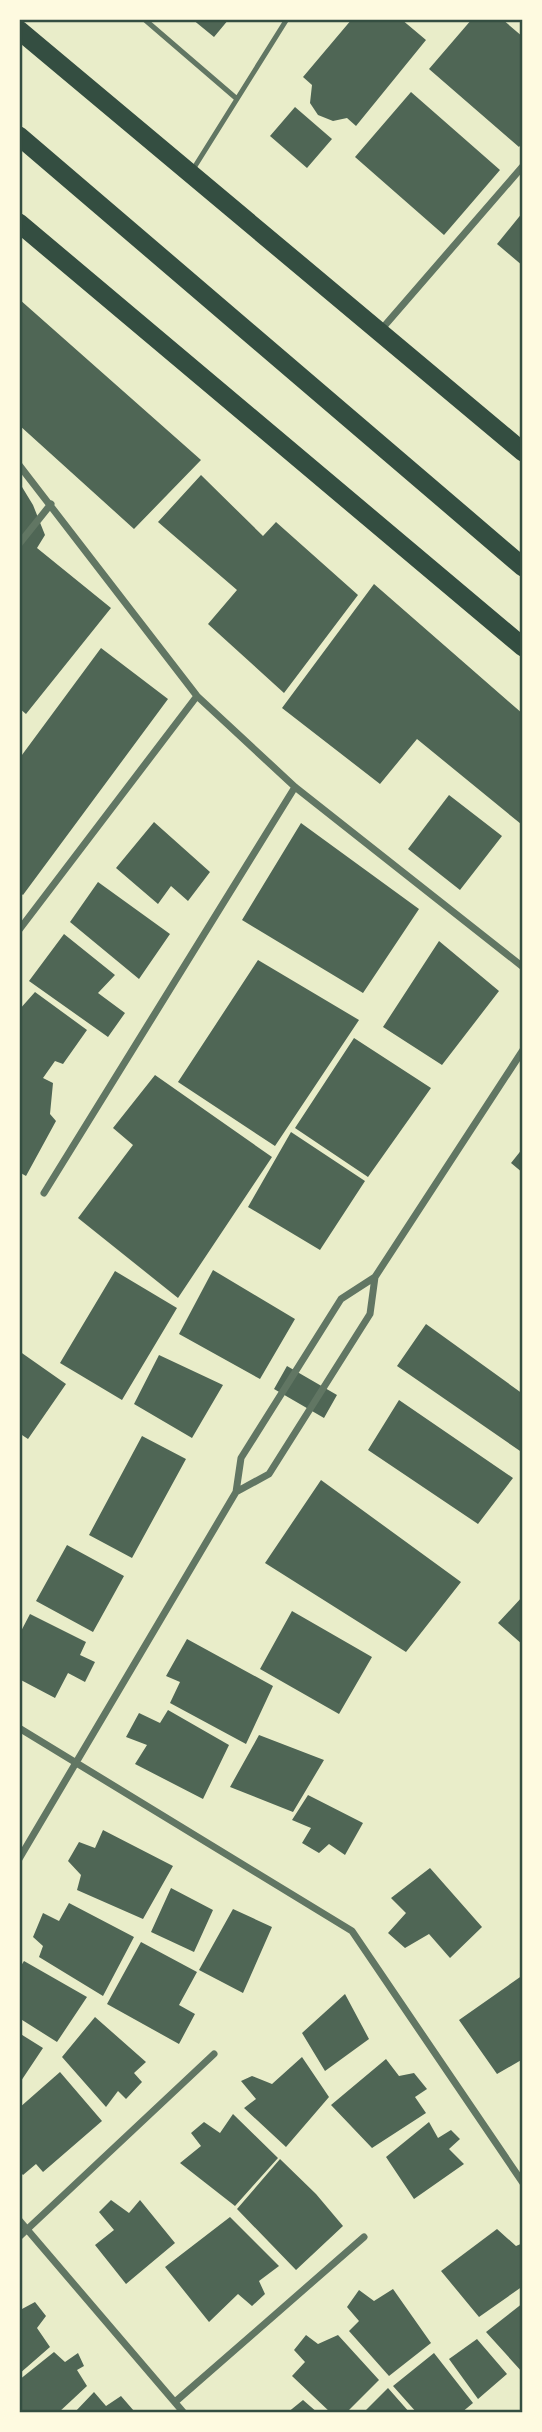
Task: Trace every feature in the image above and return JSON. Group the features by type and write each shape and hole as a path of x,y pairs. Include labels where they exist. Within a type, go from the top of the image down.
{"highway":[{"path":"19,30 523,452"},
{"path":"19,136 523,567"},
{"path":"19,223 523,646"}],"street":[{"path":"380,332 523,166"},
{"path":"19,465 197,696 295,787 523,967"},
{"path":"19,544 51,505"},
{"path":"19,930 197,696"},
{"path":"44,1192 295,787"},
{"path":"19,1859 236,1492 241,1458 341,1299 375,1277 523,1050"},
{"path":"236,1492 269,1474 370,1314 375,1277"},
{"path":"19,1728 352,1931 523,2183"},
{"path":"19,2237 214,2053"},
{"path":"19,2220 184,2413"},
{"path":"175,2402 364,2237"}],"lane":[{"path":"144,19 237,99"},
{"path":"191,174 286,19"}],"building":[{"path":"192,19 229,19 214,37"},
{"path":"352,19 401,19 426,40 356,126 347,118 333,121 318,115 310,103 312,85 303,77"},
{"path":"472,19 502,19 523,37 523,142 519,147 429,69"},
{"path":"411,92 500,170 444,235 355,157"},
{"path":"295,107 332,139 307,168 270,136"},
{"path":"523,212 523,266 497,244"},
{"path":"19,299 201,460 134,529 19,425"},
{"path":"201,475 263,536 276,522 358,595 284,693 208,624 237,590 158,522"},
{"path":"19,482 33,505 45,535 37,548 111,608 26,714 19,708"},
{"path":"374,584 523,714 521,824 417,739 380,784 282,708"},
{"path":"101,648 168,699 23,895 19,892 19,759"},
{"path":"449,795 502,836 460,890 408,849"},
{"path":"154,822 210,872 188,901 171,886 158,904 116,868"},
{"path":"301,823 419,909 363,993 242,920"},
{"path":"98,882 170,934 139,979 70,922"},
{"path":"64,934 115,975 98,993 125,1013 108,1037 29,981"},
{"path":"439,941 499,991 442,1065 383,1027"},
{"path":"258,960 359,1020 275,1146 178,1082"},
{"path":"35,992 87,1030 63,1064 55,1061 43,1078 53,1083 50,1114 56,1121 26,1176 19,1172 19,1010"},
{"path":"354,1038 431,1088 368,1177 295,1128"},
{"path":"155,1075 272,1157 178,1298 78,1218 133,1145 113,1128"},
{"path":"291,1132 365,1181 320,1250 248,1207"},
{"path":"523,1148 523,1173 511,1163"},
{"path":"213,1270 295,1319 260,1379 179,1334"},
{"path":"115,1271 177,1308 122,1400 60,1363"},
{"path":"426,1324 523,1394 523,1453 397,1366"},
{"path":"19,1351 66,1384 28,1439 19,1433"},
{"path":"159,1355 223,1385 192,1438 134,1404"},
{"path":"287,1366 337,1395 324,1418 274,1389"},
{"path":"399,1400 513,1478 478,1524 368,1450"},
{"path":"142,1436 186,1459 132,1558 89,1535"},
{"path":"321,1480 461,1582 406,1652 265,1563"},
{"path":"67,1545 124,1576 93,1632 36,1601"},
{"path":"523,1596 523,1645 498,1623"},
{"path":"292,1611 372,1657 339,1714 260,1669"},
{"path":"30,1614 86,1642 80,1655 95,1662 85,1682 68,1673 55,1698 19,1679 19,1635"},
{"path":"187,1639 273,1686 246,1744 170,1703 180,1682 166,1676"},
{"path":"168,1710 229,1745 203,1799 135,1764 147,1745 126,1737 139,1713 160,1723"},
{"path":"259,1735 324,1760 293,1812 230,1787"},
{"path":"308,1795 363,1823 345,1855 329,1844 319,1853 302,1843 311,1828 292,1820"},
{"path":"103,1830 173,1866 143,1919 77,1890 81,1875 68,1861 79,1842 95,1848"},
{"path":"430,1868 482,1927 450,1958 429,1934 405,1948 388,1933 406,1913 391,1898"},
{"path":"171,1888 213,1910 194,1952 151,1932"},
{"path":"69,1903 134,1937 103,1996 39,1957 43,1946 33,1937 43,1913 59,1921"},
{"path":"233,1909 272,1927 243,1993 199,1970"},
{"path":"141,1942 197,1972 179,2005 195,2014 179,2044 107,2004"},
{"path":"24,1961 87,1997 57,2042 19,2018 19,1969"},
{"path":"523,1975 523,2059 497,2074 459,2020"},
{"path":"345,1994 369,2039 325,2071 302,2033"},
{"path":"95,2017 146,2062 134,2073 142,2082 126,2099 118,2091 106,2107 62,2057"},
{"path":"19,2033 43,2048 19,2084"},
{"path":"302,2057 329,2097 286,2147 244,2108 256,2099 241,2081 252,2076 272,2084"},
{"path":"386,2059 399,2076 414,2073 427,2089 415,2097 426,2113 372,2148 331,2105"},
{"path":"60,2072 102,2121 43,2172 36,2164 23,2175 19,2171 19,2108"},
{"path":"233,2114 278,2158 235,2206 180,2163 201,2146 191,2133 204,2122 220,2133"},
{"path":"429,2122 438,2138 451,2130 460,2139 449,2149 464,2164 414,2199 386,2157"},
{"path":"280,2159 316,2194 343,2226 296,2270 237,2209"},
{"path":"111,2200 129,2213 140,2200 175,2243 126,2284 95,2245 114,2230 99,2212"},
{"path":"230,2217 279,2266 259,2281 265,2294 252,2306 238,2294 209,2322 165,2267"},
{"path":"497,2229 516,2246 523,2243 523,2286 479,2317 441,2271"},
{"path":"393,2289 431,2343 389,2376 349,2331 359,2321 347,2307 359,2290 374,2301"},
{"path":"35,2302 46,2316 37,2328 50,2347 19,2374 19,2305 22,2309"},
{"path":"523,2303 523,2373 486,2332"},
{"path":"306,2335 318,2344 338,2335 379,2380 346,2413 331,2413 292,2376 305,2362 294,2350"},
{"path":"477,2339 507,2374 478,2399 449,2359"},
{"path":"54,2352 65,2362 78,2353 84,2366 77,2370 87,2386 58,2413 19,2413 19,2380"},
{"path":"434,2353 473,2403 461,2413 417,2413 393,2386"},
{"path":"388,2388 410,2413 363,2413"},
{"path":"94,2392 106,2406 121,2396 134,2411 74,2413"},
{"path":"303,2400 318,2413 287,2413"}]}
